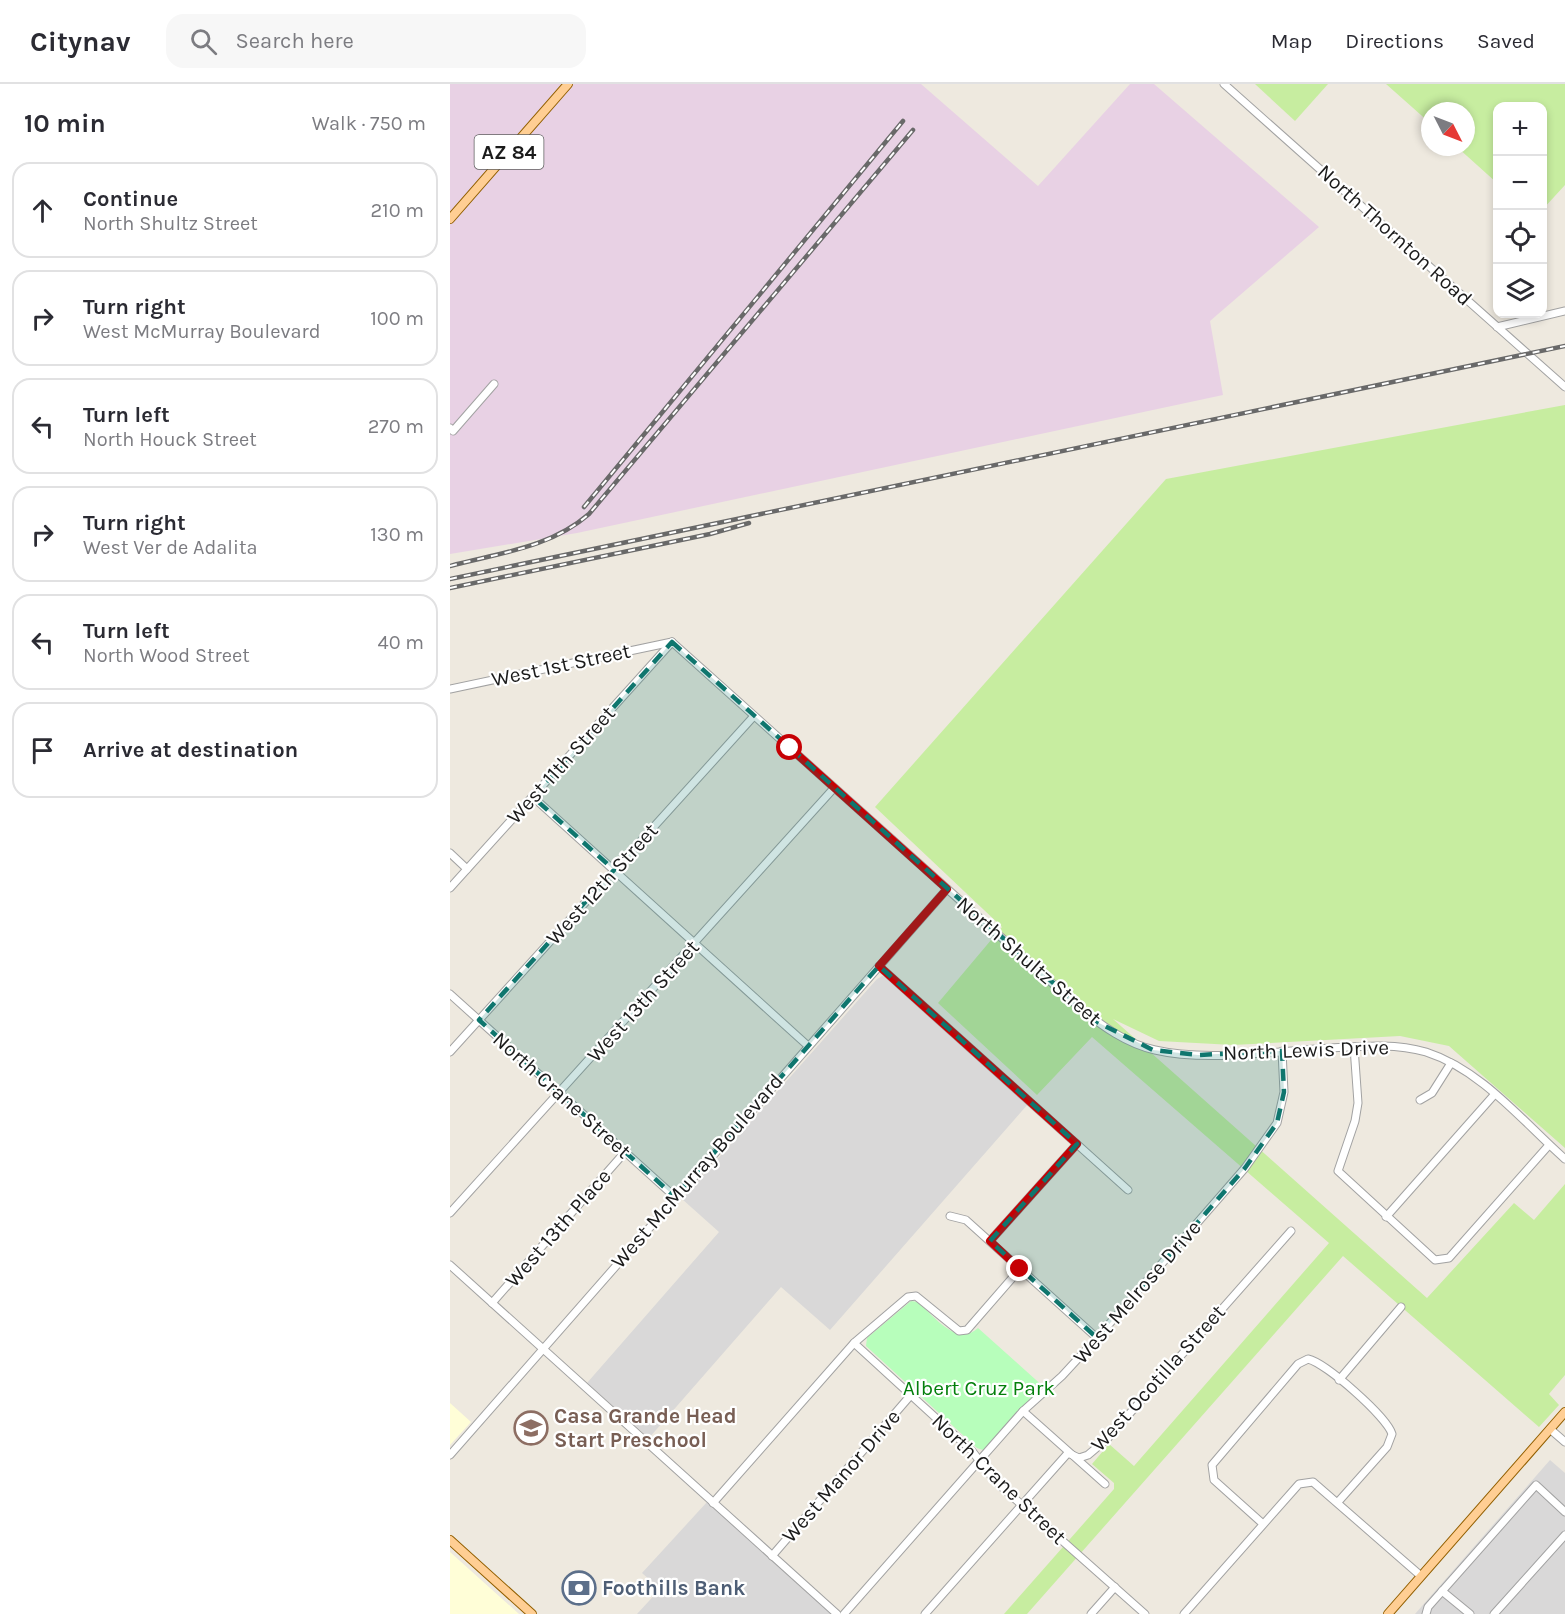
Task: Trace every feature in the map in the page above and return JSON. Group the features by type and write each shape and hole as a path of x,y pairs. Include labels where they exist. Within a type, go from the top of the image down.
{"main road":[{"name":"AZ 84","path":"450,219 568,84"},
{"path":"1388,1614 1565,1412"},
{"path":"450,1540 532,1614"}],"street":[{"name":"North Thornton Road","path":"1224,84 1565,387"},
{"path":"1497,327 1565,311"},
{"path":"450,428 453,431 494,384"},
{"name":"West 1st Street","path":"450,688 672,642"},
{"name":"North Shultz Street","path":"672,642 1080,1008 1120,1036"},
{"name":"West 11th Street","path":"450,888 672,642"},
{"name":"West 12th Street","path":"450,1052 754,716"},
{"name":"West 13th Street","path":"450,1213 561,1093 834,788"},
{"path":"533,797 807,1045"},
{"path":"450,853 467,869"},
{"name":"West McMurray Boulevard","path":"450,1455 807,1045 947,889"},
{"path":"879,966 1128,1190"},
{"name":"North Crane Street","path":"450,994 675,1197"},
{"name":"North Lewis Drive","path":"1120,1036 1153,1050 1198,1055 1354,1047 1403,1047 1451,1063 1473,1076 1565,1160"},
{"path":"1354,1047 1358,1084 1356,1112 1350,1138 1338,1167 1342,1177 1430,1257 1438,1261 1449,1258 1549,1145"},
{"name":"West Melrose Drive","path":"844,1614 1023,1411 1062,1376 1097,1338 1265,1142 1277,1123 1284,1092 1282,1051"},
{"path":"1420,1100 1432,1093 1451,1063"},
{"path":"1386,1216 1494,1095"},
{"path":"990,1241 1077,1144"},
{"name":"West 13th Place","path":"492,1303 625,1152"},
{"path":"950,1216 966,1220 1097,1338"},
{"name":"West Ocotilla Street","path":"925,1614 1068,1453 1079,1458 1088,1455 1107,1437 1291,1231"},
{"path":"450,1264 837,1614"},
{"path":"712,1503 854,1343 908,1297 916,1296 947,1324 959,1331 967,1330 1020,1269"},
{"path":"1339,1380 1401,1307"},
{"name":"North Crane Street","path":"854,1343 972,1451 996,1482 1145,1614"},
{"path":"1262,1523 1214,1480 1212,1465 1298,1364 1308,1359 1339,1380 1385,1422 1392,1434 1387,1447 1338,1502"},
{"name":"West Manor Drive","path":"772,1556 910,1396"},
{"path":"1023,1411 1105,1484"},
{"path":"1550,1429 1565,1442"},
{"path":"1184,1614 1262,1523 1299,1484 1312,1482 1338,1502 1421,1576"},
{"path":"1426,1614 1428,1607 1536,1485 1565,1512"},
{"path":"1494,1614 1565,1535"},
{"path":"1091,1614 1115,1587"},
{"path":"1442,1591 1470,1614"}],"highlighted area":[{"path":"672,642 1097,1022 1153,1050 1198,1055 1282,1051 1284,1092 1277,1123 1245,1168 1097,1338 990,1241 1077,1144 879,966 675,1197 479,1020 614,870 533,797"}],"shaded area":[{"path":"450,84 921,84 1038,186 1130,84 1154,84 1319,227 1210,321 1223,395 577,533 450,554"},
{"path":"882,976 887,977 1028,1104 830,1330 781,1287 649,1438 587,1383 719,1232 682,1199"},
{"path":"450,1403 471,1422 450,1445"},
{"path":"1550,1460 1565,1473 1565,1614 1415,1614"},
{"path":"707,1502 832,1614 637,1614 660,1589 642,1573"},
{"path":"450,1552 519,1614 450,1614"}],"green space":[{"path":"1255,84 1328,84 1295,121"},
{"path":"1386,84 1565,84 1565,185 1547,205 1547,102 1493,102 1493,179 1467,156 1475,156 1475,102 1421,102 1421,115"},
{"path":"1565,405 1565,1148 1449,1046 1400,1036 1233,1045 1159,1041 1113,1019 1427,1298 1514,1203 1534,1220 1565,1184 1565,1375 1549,1394 1559,1405 1539,1427 1343,1256 1027,1614 1004,1614 1114,1489 1114,1483 1092,1464 1109,1444 1134,1466 1329,1243 1092,1037 1037,1095 938,1003 1002,927 875,807 1166,479"},
{"name":"Albert Cruz Park","path":"911,1301 918,1302 954,1332 970,1333 978,1328 1045,1388 983,1450 977,1448 866,1346 867,1338"}],"railway":[{"path":"584,507 903,121"},
{"path":"450,566 541,542 558,535 589,514 913,130"},
{"path":"450,579 1565,346"},
{"path":"450,588 710,534 749,523"}],"place":[{"name":"Casa Grande Head Start Preschool","path":"531,1428"},
{"name":"Foothills Bank","path":"579,1588"}],"route":[{"path":"790,748 947,889 879,966 1077,1144 990,1241 1020,1269"}]}
